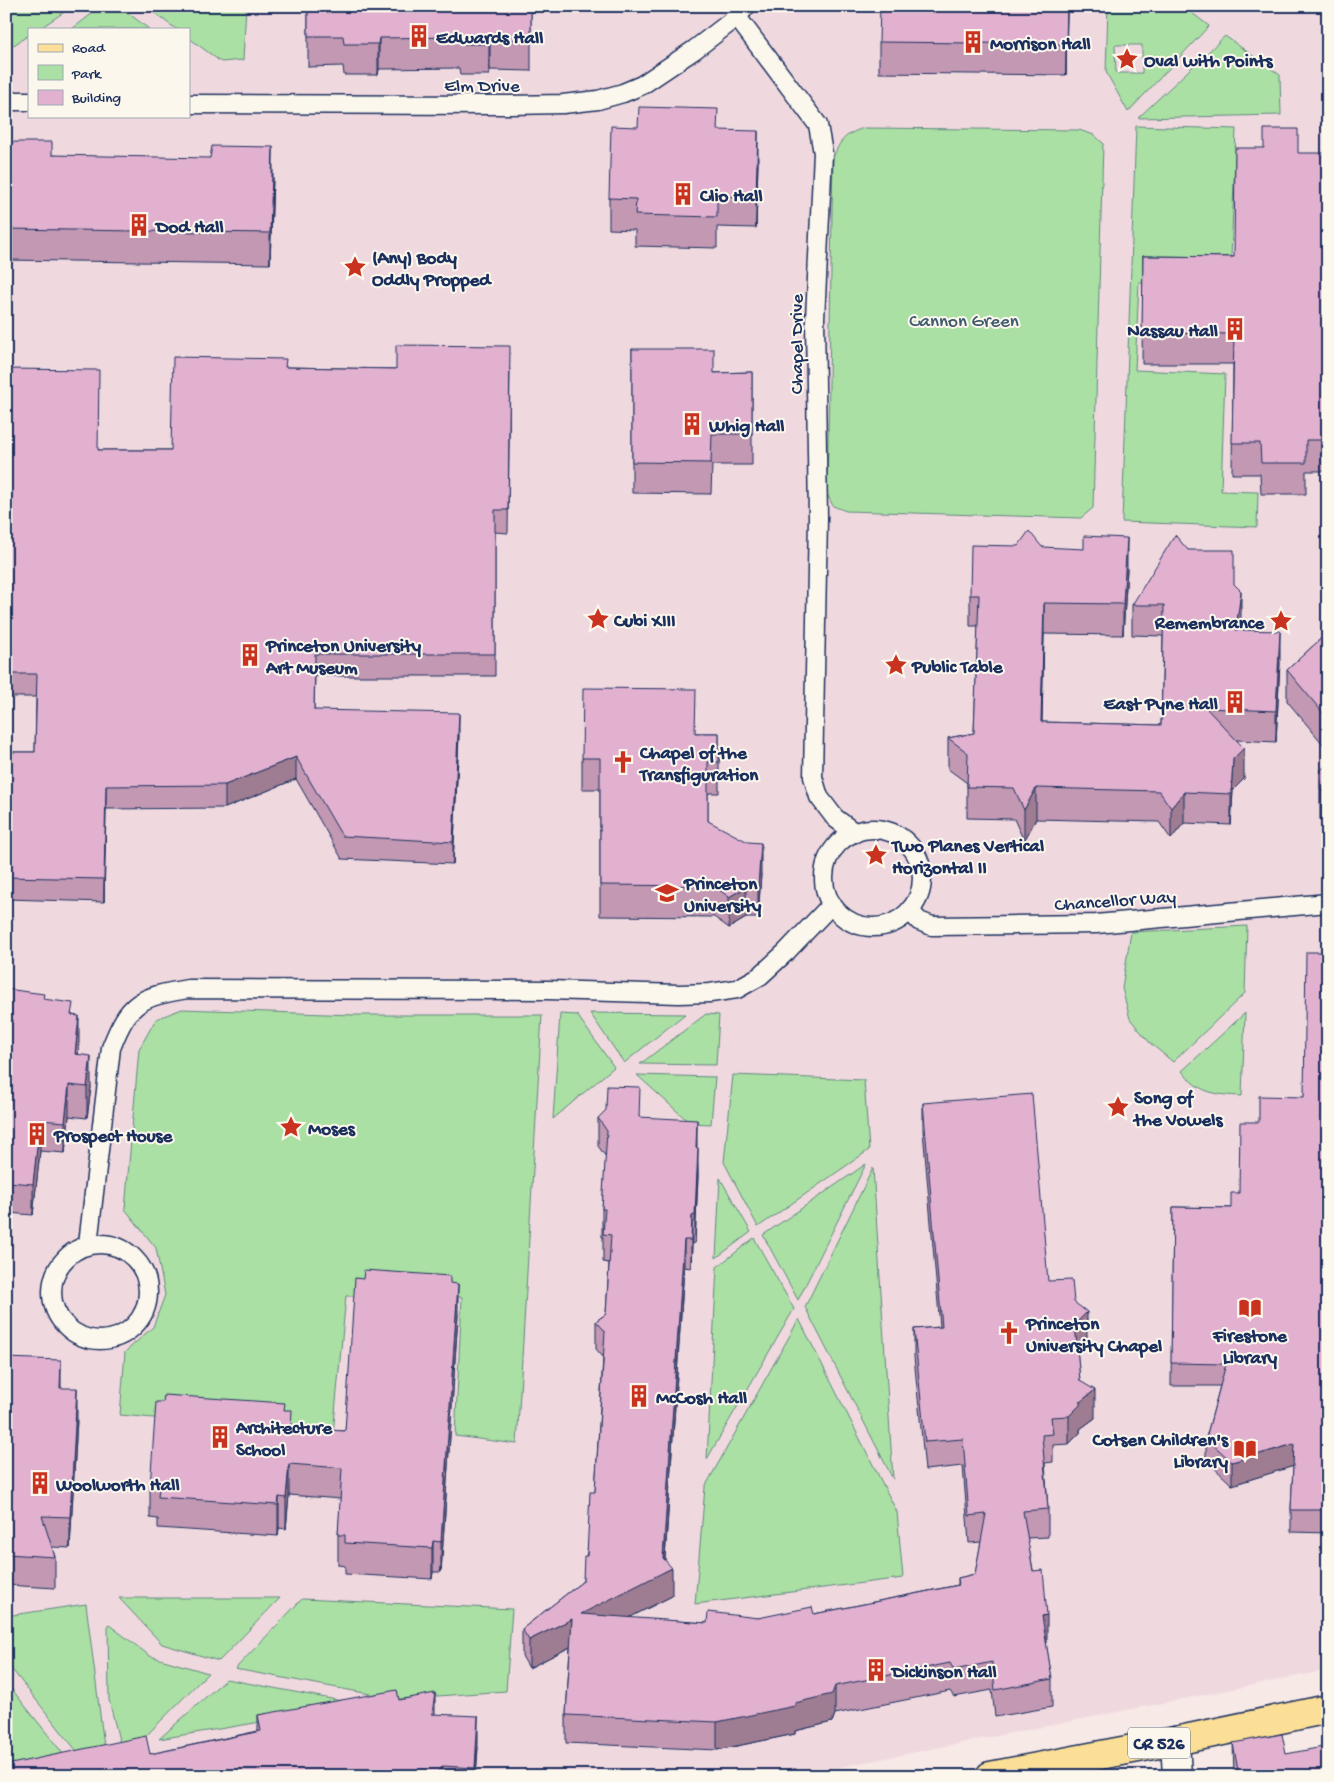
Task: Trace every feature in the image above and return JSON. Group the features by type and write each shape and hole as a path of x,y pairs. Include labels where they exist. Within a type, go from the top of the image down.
{"main road":[{"name":"CR 526","path":"990,1776 1328,1709"}],"street":[{"path":"1174,1741 1177,1776"}],"lane":[{"name":"Elm Drive","path":"190,104 510,105 563,104 598,100 642,85 694,50 742,11"},
{"name":"Chapel Drive","path":"742,11 818,125 824,153 815,319 818,518 814,777 819,797 836,818 855,833"},
{"path":"6,101 28,102"},
{"path":"870,829 887,831 902,839 914,851 921,867 922,884 919,897 910,911 896,922 880,927 863,926 843,917 832,904 825,889 825,872 830,855 840,842 855,833 870,829"},
{"name":"Chancellor Way","path":"910,911 919,921 932,926 1075,925 1328,903"},
{"path":"88,1244 111,1048 120,1025 130,1010 142,1000 188,989 548,990 679,994 710,993 737,989 760,976 832,904"},
{"path":"88,1244 117,1246 131,1255 142,1267 148,1282 148,1298 143,1314 133,1327 120,1336 111,1339 88,1339 75,1334 64,1325 56,1313 52,1300 52,1286 55,1273 62,1261 73,1251 88,1244"}],"shaded area":[{"name":"Princeton University","path":"6,6 1328,6 1328,1670 795,1776 6,1776"}],"green space":[{"path":"6,6 73,6 40,28 28,28 28,36 6,50"},
{"path":"102,6 119,6 148,28 73,28"},
{"path":"145,6 246,6 243,60 221,62 190,39 190,28 175,28"},
{"path":"1108,6 1183,6 1209,26 1128,112 1106,72","holes":["1115,45 1142,45 1142,73 1116,73"]},
{"path":"1225,36 1280,75 1281,115 1138,118"},
{"path":"1136,126 1236,129 1230,285 1139,282 1135,370 1225,374 1221,491 1258,492 1257,527 1122,522"},
{"name":"Cannon Green","path":"864,128 1079,130 1094,135 1103,143 1093,508 1081,518 846,511 833,506 827,494 833,158 844,138"},
{"path":"1247,926 1245,993 1173,1062 1150,1043 1130,1019 1122,988 1131,932"},
{"path":"182,1009 355,1015 542,1015 517,1444 455,1436 462,1297 346,1296 333,1434 120,1415 125,1352 153,1327 165,1295 156,1248 125,1209 139,1049 156,1019"},
{"path":"590,1013 685,1014 624,1063"},
{"path":"1245,1013 1242,1096 1224,1095 1208,1091 1194,1084 1182,1071"},
{"path":"560,1014 577,1015 614,1067 553,1119"},
{"path":"706,1014 719,1015 716,1065 640,1064"},
{"path":"637,1075 715,1077 711,1124 690,1123"},
{"path":"733,1075 864,1080 869,1150 758,1227 724,1162"},
{"path":"866,1164 798,1300 763,1235"},
{"path":"873,1168 893,1479 805,1307"},
{"path":"720,1178 751,1232 716,1258"},
{"path":"754,1238 794,1309 707,1459 717,1267"},
{"path":"799,1319 897,1512 903,1578 695,1604 705,1487"},
{"path":"119,1598 280,1598 219,1661 162,1644"},
{"path":"302,1599 512,1609 506,1691 397,1699 235,1669"},
{"path":"86,1604 105,1754 83,1759 6,1662 6,1616"},
{"path":"108,1624 150,1656 208,1673 135,1747 122,1752 109,1700"},
{"path":"226,1679 363,1705 159,1739"},
{"path":"6,1682 65,1756 6,1768"}],"building":[{"path":"308,6 531,6 531,40 490,39 489,44 460,44 459,37 379,38 378,44 344,44 343,36 308,36"},
{"path":"880,6 1067,6 1066,44 879,42"},
{"name":"Clio Hall","path":"639,107 718,109 717,130 758,131 756,197 717,196 717,217 635,215 636,199 609,198 611,126 638,127"},
{"name":"Nassau Hall","path":"1264,129 1298,129 1298,153 1327,153 1326,264 1328,264 1328,335 1326,440 1306,440 1306,463 1261,463 1260,443 1232,443 1234,334 1142,333 1143,256 1234,257 1235,148 1264,148"},
{"name":"Dod Hall","path":"6,142 52,142 52,155 210,158 212,146 273,147 270,233 6,229"},
{"name":"Princeton University Art Museum","path":"396,345 510,346 508,510 495,510 495,654 315,654 314,710 459,713 453,842 342,836 296,757 225,785 106,786 104,879 6,877 6,752 35,752 37,674 6,674 6,369 99,370 98,450 171,450 173,357 286,359 285,367 396,369"},
{"name":"Whig Hall","path":"632,349 714,349 714,373 752,372 752,434 712,434 711,463 632,462"},
{"name":"East Pyne Hall","path":"1029,531 1042,547 1084,549 1084,536 1127,538 1123,604 1044,603 1041,722 1161,725 1164,605 1132,605 1175,535 1188,550 1234,550 1234,584 1241,591 1236,630 1280,631 1276,711 1206,708 1244,748 1233,759 1231,794 1184,792 1171,808 1159,791 1036,788 1024,810 1014,788 967,787 968,753 948,738 974,733 979,595 970,595 971,545 1018,546"},
{"path":"1328,558 1328,582 1324,579 1324,560"},
{"path":"1328,632 1328,719 1287,670"},
{"path":"583,688 696,689 695,733 719,733 719,762 708,762 708,821 748,842 761,843 758,887 746,887 729,897 714,886 600,885 600,758 582,758"},
{"path":"1328,763 1328,798 1320,788 1320,771"},
{"name":"Firestone Library","path":"1306,952 1328,952 1328,1510 1291,1510 1294,1444 1232,1462 1206,1438 1226,1364 1171,1363 1173,1207 1231,1208 1231,1193 1239,1193 1240,1122 1259,1122 1259,1096 1304,1097"},
{"name":"Prospect House","path":"6,989 44,994 43,999 73,1003 71,1015 79,1016 75,1054 91,1056 87,1087 69,1085 65,1122 40,1120 33,1184 8,1182 6,1198"},
{"path":"607,1086 640,1087 639,1117 697,1120 696,1148 698,1148 695,1215 692,1216 691,1240 684,1240 663,1558 672,1568 581,1614 707,1623 708,1612 758,1618 812,1607 814,1614 959,1585 958,1578 975,1574 986,1514 969,1516 963,1439 925,1442 914,1329 942,1327 923,1103 1032,1094 1048,1281 1072,1280 1074,1302 1087,1312 1075,1324 1080,1381 1095,1390 1080,1402 1080,1405 1069,1416 1051,1417 1053,1434 1042,1435 1048,1509 1023,1511 1033,1571 1043,1570 1047,1615 1042,1616 1052,1679 995,1690 992,1662 954,1670 950,1663 835,1686 832,1694 795,1703 795,1706 717,1722 566,1715 572,1619 529,1640 522,1629 583,1581 584,1556 587,1556 590,1492 595,1492 605,1331 596,1321 606,1314 611,1235 603,1234 605,1209 602,1209 607,1131 598,1118 606,1110"},
{"name":"Architecture School","path":"364,1270 450,1276 450,1283 458,1284 441,1542 433,1541 432,1548 345,1543 345,1535 338,1535 342,1468 289,1464 286,1498 279,1497 278,1505 158,1497 159,1488 150,1487 156,1402 163,1402 164,1395 285,1403 284,1410 292,1410 291,1428 345,1431 355,1278 363,1279"},
{"name":"Woolworth Hall","path":"6,1358 61,1360 60,1388 77,1388 70,1517 42,1516 55,1557 6,1554"},
{"path":"397,1690 399,1700 435,1693 432,1714 478,1716 475,1768 443,1766 433,1776 423,1776 417,1772 400,1776 6,1776 6,1765 146,1736 150,1754 261,1731 258,1715"},
{"path":"1282,1734 1286,1754 1328,1746 1328,1776 1239,1776 1233,1743"}],"place":[{"name":"Edwards Hall","path":"419,36"},
{"name":"Morrison Hall","path":"973,42"},
{"name":"Oval with Points","path":"1127,59"},
{"name":"Clio Hall","path":"683,194"},
{"name":"Dod Hall","path":"139,225"},
{"name":"(Any) Body Oddly Propped","path":"355,267"},
{"name":"Nassau Hall","path":"1235,329"},
{"name":"Whig Hall","path":"692,424"},
{"name":"Cubi XIII","path":"598,619"},
{"name":"Remembrance","path":"1281,621"},
{"name":"Princeton University Art Museum","path":"250,655"},
{"name":"Public Table","path":"896,665"},
{"name":"East Pyne Hall","path":"1235,702"},
{"name":"Chapel of the Transfiguration","path":"623,762"},
{"name":"Two Planes Vertical Horizontal II","path":"876,855"},
{"name":"Princeton University","path":"667,893"},
{"name":"Song of the Vowels","path":"1118,1107"},
{"name":"Moses","path":"291,1127"},
{"name":"Prospect House","path":"37,1134"},
{"name":"Firestone Library","path":"1250,1308"},
{"name":"Princeton University Chapel","path":"1009,1333"},
{"name":"McCosh Hall","path":"639,1396"},
{"name":"Architecture School","path":"220,1437"},
{"name":"Cotsen Children's Library","path":"1245,1449"},
{"name":"Woolworth Hall","path":"40,1483"},
{"name":"Dickinson Hall","path":"876,1670"}]}
